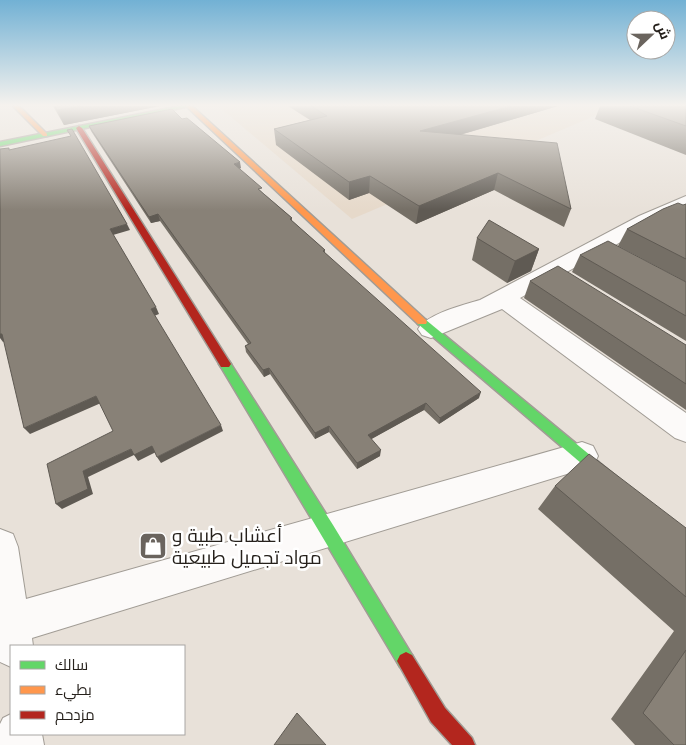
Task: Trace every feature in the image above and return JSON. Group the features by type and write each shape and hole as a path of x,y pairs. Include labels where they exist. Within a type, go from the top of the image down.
{"street":[{"path":"87,141 328,530 438,715 465,745"},
{"path":"226,141 431,328 626,493"},
{"path":"431,328 488,306 598,246 680,210"},
{"path":"598,246 622,259"},
{"path":"551,271 576,287"},
{"path":"502,298 686,429"},
{"path":"0,547 8,632 328,530 582,456"}],"shaded area":[{"path":"259,141 536,141 352,219"}],"building":[{"path":"50,141 79,141 127,224 110,229 156,307 151,309 221,425 157,457 152,446 134,455 131,449 83,471 88,489 56,504 47,464 113,431 96,396 24,428 2,334 0,334 0,149 9,148 9,150"},
{"path":"99,141 214,141 240,162 234,164 262,188 258,189 292,218 290,219 325,250 323,251 481,392 440,418 426,403 368,435 381,450 357,463 329,426 315,433 269,368 263,370 245,346 251,343 158,214 149,217"},
{"path":"291,141 532,141 557,143 571,209 498,173 419,206 370,176 349,182"},
{"path":"678,203 686,204 686,259 627,229 663,209"},
{"path":"489,220 539,249 515,261 477,238"},
{"path":"608,241 686,282 686,316 580,255"},
{"path":"558,266 686,345 686,384 530,281"},
{"path":"589,454 686,528 686,597 555,486"},
{"path":"686,650 686,745 674,745 643,713"},
{"path":"297,713 326,745 274,745"}],"traffic: fast":[{"path":"0,144 16,141"},
{"path":"422,322 614,483"},
{"path":"225,364 328,530 406,661"}],"traffic: slow":[{"path":"227,141 422,322"}],"traffic: jam":[{"path":"87,141 225,364"},
{"path":"406,661 438,715 465,745"}],"place":[{"name":"أعشاب طبية و مواد تجميل طبيعية","path":"153,546"}]}
